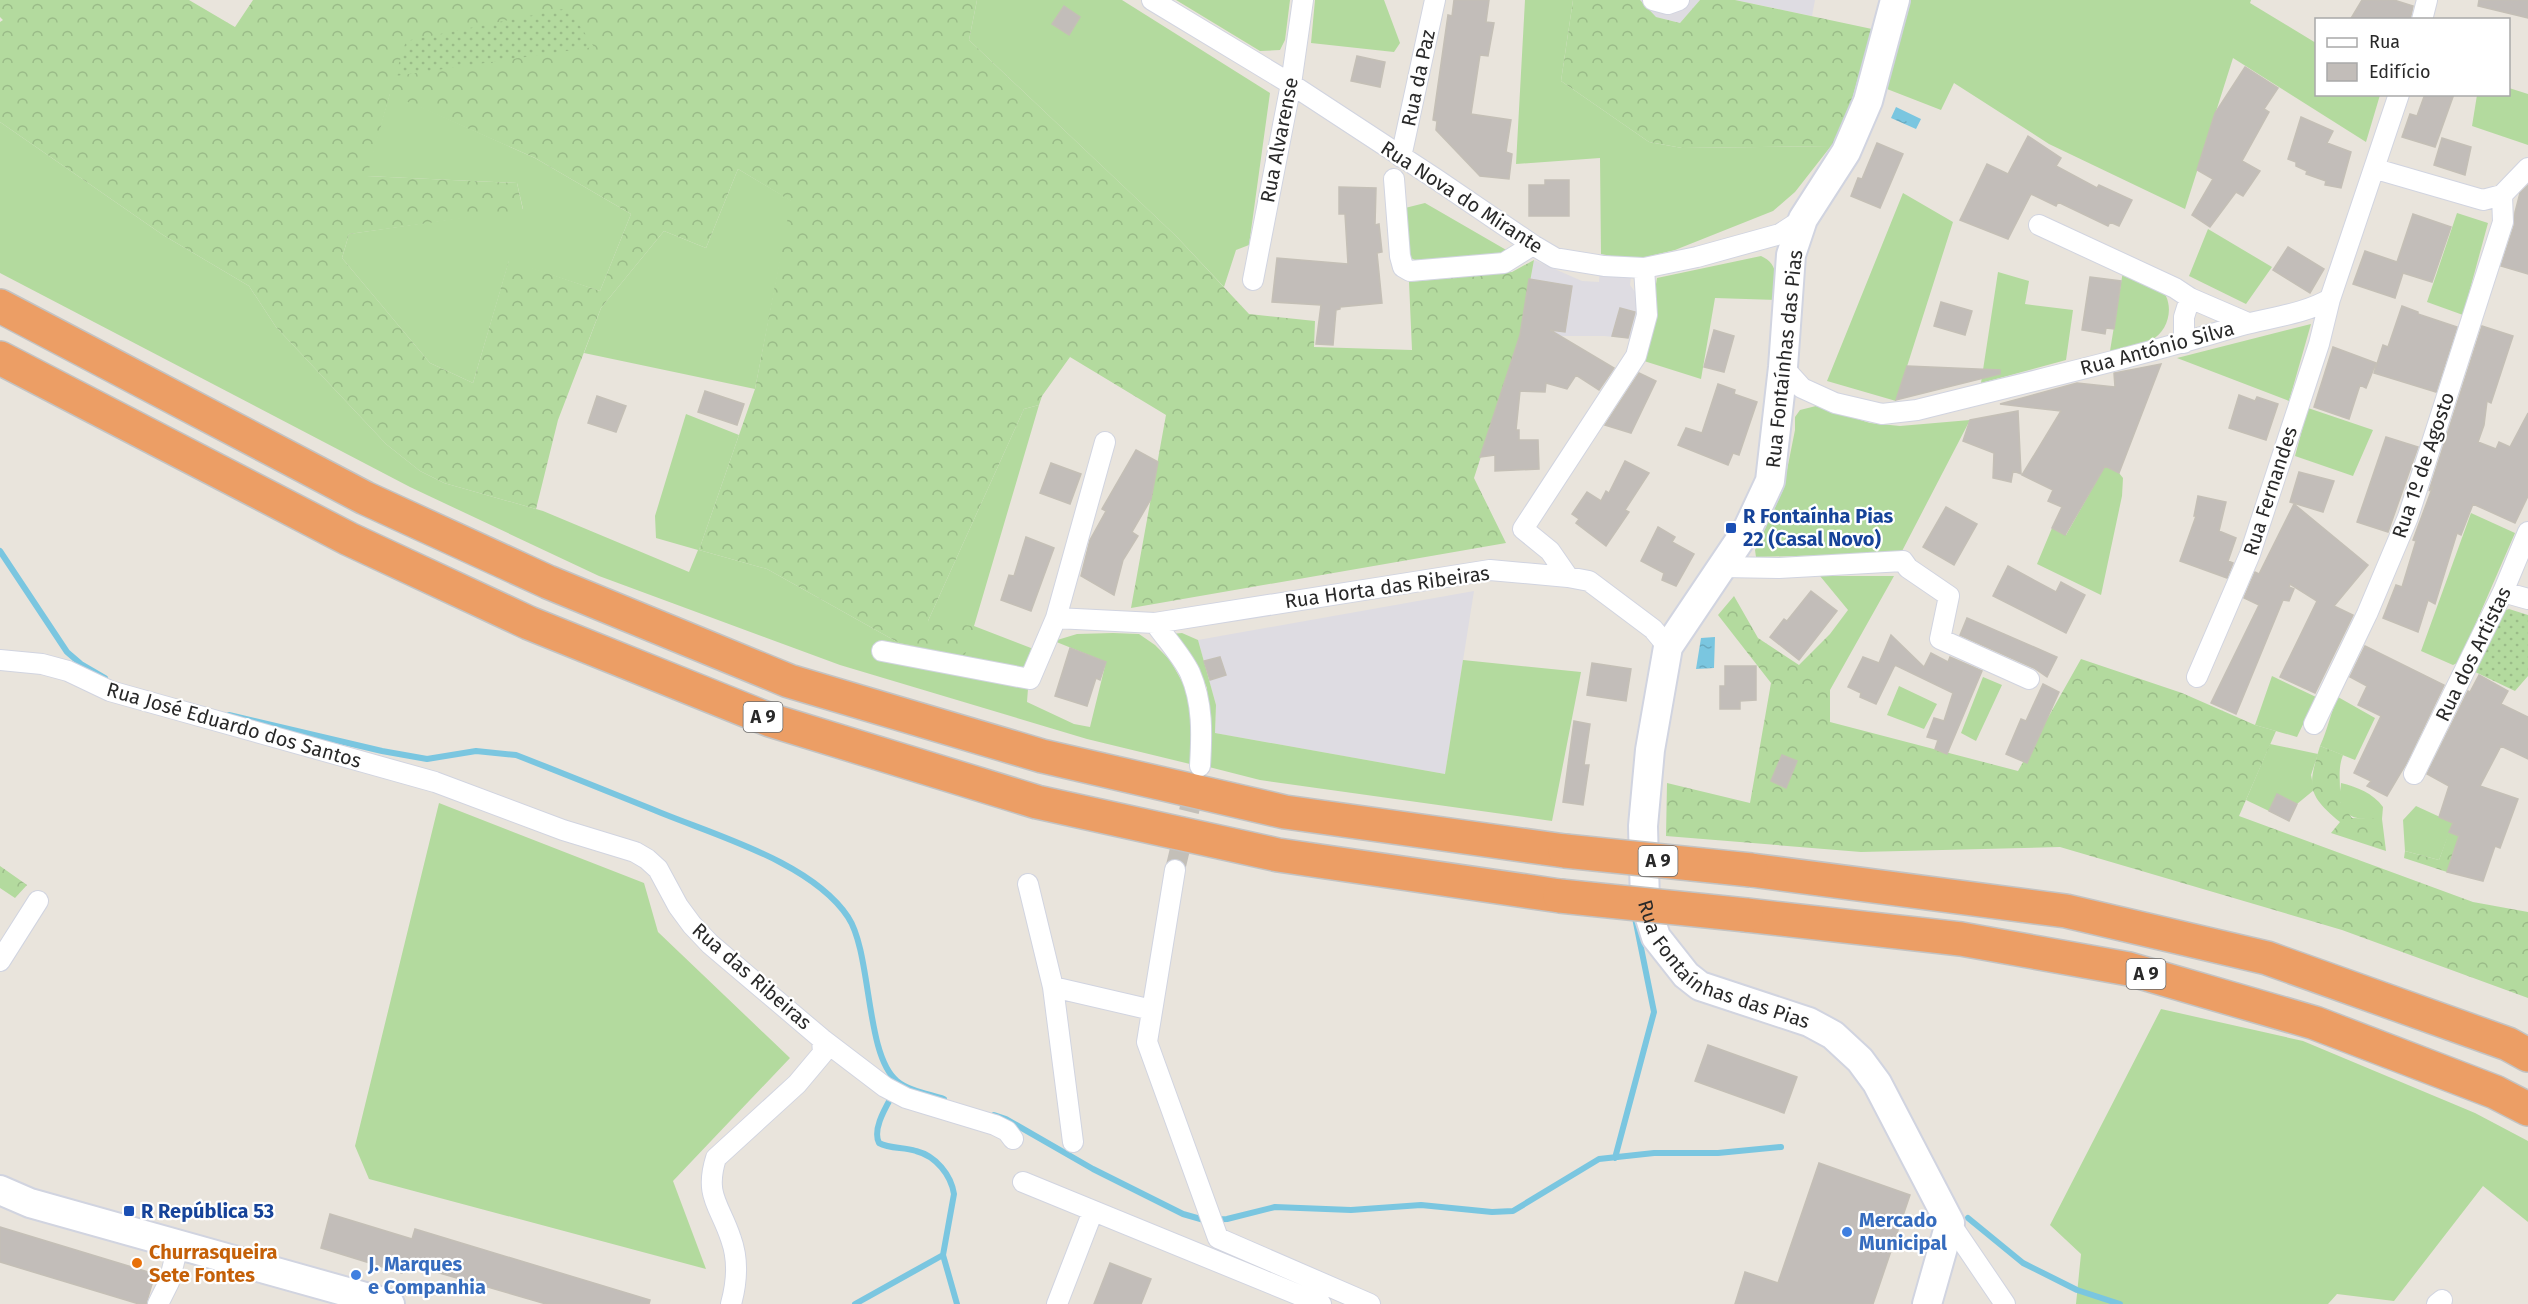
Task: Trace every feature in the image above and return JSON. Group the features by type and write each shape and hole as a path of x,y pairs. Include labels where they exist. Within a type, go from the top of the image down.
{"highway":[{"name":"A 9","path":"0,306 365,498 548,582 789,681 1041,756 1285,812 1565,851 1751,870 2066,911 2268,958 2508,1044 2528,1055"},
{"name":"A 9","path":"11,364 360,544 529,623 770,720 1037,802 1278,855 1560,896 1961,939 2129,969 2315,1023 2494,1092 2528,1109"}],"street":[{"name":"Rua Nova do Mirante","path":"1152,0 1290,84 1555,258 1604,266 1644,268 1697,257 1780,234 1803,219"},
{"name":"Rua Alvarense","path":"1253,280 1290,84 1303,0"},
{"name":"Rua da Paz","path":"1401,157 1435,0"},
{"path":"1653,0 1661,4 1679,0"},
{"name":"Rua Fontaínhas das Pias","path":"1894,0 1868,101 1846,152 1803,219 1791,255 1783,367 1770,480 1748,528 1668,647 1650,750 1643,826 1646,902 1656,937 1686,975 1700,986 1791,1014 1825,1030 1845,1044 1877,1083 1950,1223"},
{"path":"2422,18 2427,0"},
{"path":"2331,299 2398,96"},
{"path":"2376,169 2483,200 2502,195 2528,168"},
{"path":"1394,179 1400,256 1403,267 1410,271 1504,263 1533,245"},
{"name":"Rua 1º de Agosto","path":"2313,724 2367,614 2408,517 2503,222 2502,195"},
{"path":"2039,225 2175,288 2190,298 2248,323"},
{"path":"1568,577 1550,551 1523,529 1636,356 1647,315 1644,268"},
{"path":"2184,343 2184,317 2190,298"},
{"name":"Rua António Silva","path":"1783,367 1802,388 1835,403 1882,414 1917,410 2184,343 2248,323 2309,310 2331,299"},
{"name":"Rua Fernandes","path":"2197,677 2250,554 2319,344 2331,299"},
{"path":"882,651 1030,679 1056,618 1105,442"},
{"name":"Rua dos Artistas","path":"2414,774 2503,592 2528,532"},
{"path":"1722,567 1779,568 1903,561 1908,568 1949,596 1940,639 2029,679"},
{"name":"Rua Horta das Ribeiras","path":"1056,618 1155,623 1490,570 1589,581 1653,628 1668,647"},
{"path":"2503,592 2528,599"},
{"path":"1155,623 1189,671 1198,696 1202,730 1200,766"},
{"name":"Rua José Eduardo dos Santos","path":"0,660 42,664 68,671 110,691 435,782"},
{"name":"Rua das Ribeiras","path":"435,782 563,830 635,852 647,859 658,869 678,906 704,938 822,1040 885,1087 906,1098 995,1125 1007,1131 1013,1139"},
{"path":"1175,870 1147,1042 1218,1238 1370,1304"},
{"path":"1028,884 1053,987 1072,1142"},
{"path":"0,961 38,901"},
{"path":"1053,987 1152,1010"},
{"path":"731,1304 737,1283 736,1263 732,1240 711,1198 716,1158 797,1084 823,1053 822,1040"},
{"path":"1023,1182 1321,1304"},
{"path":"0,1190 30,1203 355,1299 390,1304"},
{"path":"1057,1304 1094,1211"},
{"path":"1927,1304 1950,1223"},
{"path":"1950,1223 2005,1304"},
{"path":"158,1304 169,1282 178,1246"}],"shaded area":[{"path":"1640,0 1700,0 1680,23 1656,17"},
{"path":"1735,0 1815,0 1812,16"},
{"path":"1601,254 1633,260 1630,285 1641,300 1634,339 1604,336 1520,336 1534,260 1582,281 1599,282"},
{"path":"1474,591 1445,774 1215,733 1216,705 1198,640"}],"green space":[{"path":"0,0 189,0 235,27 253,0 977,0 969,40 1176,236 1249,314 1315,321 1314,347 1412,350 1409,282 1512,272 1534,260 1520,336 1474,478 1506,543 1131,608 1166,415 1070,357 1042,396 1039,405 1024,409 928,621 974,626 965,655 899,643 767,569 699,550 755,389 791,201 738,169 706,248 664,231 601,308 558,420 536,509 444,483 420,471 386,444 276,327 249,286 163,235 0,122 0,22 3,20 0,17","holes":["390,94 535,158 631,214 600,291 509,260 473,383 430,363 342,258 349,234 523,210 517,183 367,176"]},
{"path":"977,0 1122,0 1270,93 1249,245 1236,250 1224,287 1176,236 969,40"},
{"path":"1176,0 1290,0 1285,40 1280,50 1260,51"},
{"path":"1315,0 1384,0 1400,43 1394,52 1311,43"},
{"path":"1525,0 1573,0 1561,81 1649,142 1682,148 1831,146 1795,192 1773,211 1675,250 1633,260 1601,254 1600,158 1516,164"},
{"path":"1573,0 1640,0 1656,17 1680,23 1700,0 1735,0 1872,29 1843,131 1831,146 1682,148 1649,142 1561,81"},
{"path":"1911,0 2251,0 2250,3 2315,42 2315,96 2380,96 2366,142 2233,58 2185,209 2049,144 1954,83 1941,110 1887,89"},
{"path":"568,8 594,47 395,76 406,41"},
{"path":"2510,88 2528,94 2528,145 2472,126 2477,96 2510,96"},
{"path":"390,93 535,158 631,214 600,291 509,261 473,383 430,363 342,258 349,234 523,209 517,183 366,176"},
{"path":"0,122 163,235 249,286 276,327 386,444 420,471 444,483 543,511 689,572 698,550 656,538 655,516 686,414 739,435 699,550 767,569 899,643 965,654 928,621 1024,409 1039,405 974,626 1031,648 1027,702 1074,724 1090,727 1106,662 1054,641 1077,634 1139,634 1155,645 1170,660 1189,694 1192,733 1190,764 1087,739 840,665 599,576 410,487 0,273"},
{"path":"738,169 792,201 755,389 584,353 601,308 664,231 706,248"},
{"path":"1903,193 1953,222 1896,401 1827,381"},
{"path":"1425,203 1508,251 1506,256 1415,260 1409,257 1405,208"},
{"path":"2457,213 2488,223 2463,315 2427,302"},
{"path":"2208,229 2272,267 2246,304 2189,276"},
{"path":"1761,256 1767,259 1774,269 1777,281 1777,300 1715,298 1701,379 1644,361 1657,278"},
{"path":"2123,271 2163,291 2167,298 2169,314 2158,336 2141,344 2110,351"},
{"path":"1998,272 2029,281 2025,304 2073,310 2066,360 1981,383"},
{"path":"2311,324 2289,401 2177,358"},
{"path":"1816,406 1870,423 1900,426 1970,420 1901,553 1756,557 1755,550 1783,490 1795,430 1795,417 1800,410"},
{"path":"2308,408 2373,430 2353,476 2295,456"},
{"path":"2105,466 2119,473 2123,478 2122,496 2101,595 2037,564 2052,528 2066,535"},
{"path":"2471,513 2515,533 2459,662 2453,665 2421,651"},
{"path":"1820,576 1894,576 1830,690 1830,634 1848,610"},
{"path":"1734,596 1758,638 1799,665 1830,634 1830,722 2018,771 2081,659 2182,693 2255,725 2276,731 2239,816 2473,902 2528,912 2528,998 2342,930 2060,847 1861,852 1666,836 1667,783 1750,803 1771,683 1718,615"},
{"path":"2509,609 2528,615 2528,676 2515,691 2471,670 2503,611"},
{"path":"1182,633 1198,640 1216,705 1215,733 1445,774 1463,660 1581,672 1552,821 1260,780 1209,767 1207,688 1195,663 1171,634"},
{"path":"2272,676 2316,697 2297,737 2255,725"},
{"path":"1983,677 2002,685 1976,741 1961,733"},
{"path":"1899,686 1937,704 1924,729 1887,715"},
{"path":"2338,697 2375,718 2355,760 2320,746"},
{"path":"2270,744 2318,754 2311,775 2314,790 2297,804 2277,794 2269,811 2246,800"},
{"path":"2320,746 2343,755 2340,772 2340,802 2352,818 2382,819 2386,851 2331,833 2340,822 2321,804 2313,788 2313,771"},
{"path":"2341,783 2370,794 2383,807 2382,819 2357,818 2347,813 2339,800"},
{"path":"439,803 644,883 658,932 790,1058 673,1181 706,1269 369,1179 355,1146"},
{"path":"2416,806 2453,823 2439,860 2405,851 2403,820"},
{"path":"2449,832 2459,836 2447,872 2404,858 2405,851 2439,860"},
{"path":"0,866 27,885 15,898 0,888"},
{"path":"2161,1009 2303,1041 2475,1113 2528,1141 2528,1222 2483,1186 2394,1301 2337,1294 2328,1304 2076,1304 2081,1254 2050,1225"}],"water":[{"path":"1896,107 1921,119 1916,129 1891,118"},
{"path":"1715,637 1714,668 1696,669 1701,638"}],"building":[{"path":"1454,0 1489,0 1486,22 1494,23 1488,56 1480,55 1471,114 1511,120 1506,152 1512,154 1509,179 1480,176 1436,130 1437,121 1433,120 1448,15 1452,16"},
{"path":"2362,0 2394,0 2413,6 2410,18 2351,18"},
{"path":"2479,0 2528,0 2528,18 2478,6"},
{"path":"1064,6 1080,17 1069,35 1052,24"},
{"path":"1357,56 1385,62 1380,87 1351,81"},
{"path":"2245,67 2278,88 2264,109 2269,112 2242,161 2260,171 2243,196 2236,192 2210,227 2192,215 2213,179 2197,170 2215,113"},
{"path":"2424,96 2453,96 2435,147 2402,137 2410,114 2417,116"},
{"path":"2301,117 2333,131 2327,143 2351,152 2341,188 2325,185 2326,181 2306,174 2307,171 2288,159"},
{"path":"2028,136 2061,158 2056,166 2097,188 2099,185 2132,200 2119,226 2110,222 2108,226 2058,202 2056,206 2031,194 2008,239 1960,220 1987,164 2008,174"},
{"path":"2442,138 2471,147 2465,175 2434,165"},
{"path":"1877,143 1903,154 1880,208 1851,196 1858,178 1862,179"},
{"path":"1545,180 1569,180 1569,216 1529,216 1529,185 1545,185"},
{"path":"2528,185 2528,274 2501,266 2514,226 2520,193"},
{"path":"1339,187 1376,188 1375,225 1379,224 1382,252 1377,253 1382,303 1340,307 1336,310 1333,345 1316,344 1321,305 1272,302 1277,258 1348,264 1345,214 1339,214"},
{"path":"2413,214 2451,227 2432,282 2403,273 2395,298 2353,284 2365,251 2397,262"},
{"path":"2288,247 2324,269 2310,293 2273,270"},
{"path":"2090,277 2121,281 2114,329 2106,328 2105,334 2082,330"},
{"path":"1529,279 1572,286 1565,332 1550,330 1614,368 1599,390 1576,375 1567,389 1546,383 1545,392 1520,391 1516,430 1519,430 1519,440 1538,440 1539,469 1495,471 1495,455 1480,457 1520,335"},
{"path":"1941,302 1972,311 1965,335 1934,326"},
{"path":"2402,306 2457,327 2436,392 2374,373 2383,345 2388,347"},
{"path":"1620,308 1635,312 1628,338 1612,336"},
{"path":"2482,326 2513,336 2491,403 2487,401 2484,425 2478,442 2496,449 2499,442 2510,447 2528,413 2528,496 2515,523 2473,504 2461,535 2457,533 2435,604 2428,600 2418,632 2383,618 2396,585 2402,587 2416,541 2413,540 2433,486 2429,491"},
{"path":"1714,330 1734,336 1724,372 1704,367"},
{"path":"2333,347 2376,363 2366,388 2360,385 2349,419 2314,407"},
{"path":"2161,364 2119,473 2105,466 2065,535 2052,528 2062,507 2048,501 2053,490 2022,475 2061,411 2000,404 2077,383 2115,387 2114,373"},
{"path":"1907,366 2000,370 2000,374 1896,400"},
{"path":"1639,373 1656,381 1631,433 1605,425"},
{"path":"1718,384 1735,390 1734,394 1757,402 1739,455 1733,453 1728,465 1678,445 1686,428 1702,433"},
{"path":"705,391 744,404 737,425 698,412"},
{"path":"2239,395 2255,401 2257,397 2278,404 2266,440 2229,428"},
{"path":"597,396 626,406 616,432 588,423"},
{"path":"2018,411 2021,474 2013,471 2011,482 1993,478 1994,453 1963,441 1970,420"},
{"path":"2386,437 2418,447 2388,532 2357,522"},
{"path":"1136,450 1158,462 1151,499 1132,532 1138,536 1123,560 1114,595 1081,576 1090,540 1106,511 1102,509"},
{"path":"1625,461 1649,473 1625,510 1629,512 1606,546 1576,523 1579,519 1572,514 1587,492 1601,501 1606,491 1609,493"},
{"path":"1051,463 1081,474 1070,504 1040,493"},
{"path":"2299,472 2334,481 2323,512 2290,502"},
{"path":"2198,496 2226,502 2219,531 2236,538 2228,561 2233,563 2227,578 2180,561 2196,516 2194,516"},
{"path":"2294,504 2368,565 2334,606 2353,615 2315,693 2280,677 2317,601 2290,584 2289,587 2294,589 2289,601 2283,600 2236,714 2211,703 2259,605 2244,598 2255,572 2259,574"},
{"path":"1946,507 1977,524 1954,565 1923,547"},
{"path":"1658,527 1675,537 1672,542 1694,554 1676,586 1662,580 1664,573 1641,561"},
{"path":"1026,537 1054,548 1031,611 1001,600 1009,575 1014,576"},
{"path":"2008,566 2056,592 2061,582 2085,595 2066,633 1993,596"},
{"path":"1811,591 1837,611 1799,660 1770,637 1784,619 1787,621"},
{"path":"1967,618 2057,657 2047,677 2034,668 1960,635"},
{"path":"1891,635 1924,667 1931,653 1948,662 1950,657 1982,671 1947,754 1935,749 1938,740 1927,737 1934,718 1944,721 1953,693 1895,665 1876,704 1860,697 1861,693 1848,687 1863,657 1879,663"},
{"path":"2365,646 2444,685 2406,764 2387,796 2367,786 2371,781 2354,773 2381,716 2358,705 2367,686 2350,677"},
{"path":"1070,648 1106,662 1100,680 1096,678 1087,706 1055,696"},
{"path":"1220,657 1226,675 1210,680 1204,661"},
{"path":"1592,663 1631,669 1626,701 1587,695"},
{"path":"1725,666 1756,666 1756,700 1740,701 1740,709 1720,709 1720,686 1725,686"},
{"path":"2479,675 2508,691 2501,704 2528,717 2528,759 2501,746 2480,786 2518,799 2500,848 2495,846 2483,881 2447,872 2459,836 2449,832 2453,823 2439,817 2449,786 2427,774 2468,691 2470,692"},
{"path":"2043,684 2059,692 2027,763 2006,754 2021,719 2026,721"},
{"path":"1574,721 1590,724 1584,765 1589,765 1583,805 1563,802"},
{"path":"1782,755 1797,761 1786,788 1771,781"},
{"path":"2277,794 2297,804 2289,821 2269,811"},
{"path":"1708,1045 1797,1077 1784,1113 1695,1081"},
{"name":"Mercado Municipal","path":"1819,1163 1910,1195 1873,1304 1735,1304 1745,1272 1778,1283"},
{"path":"330,1214 412,1239 415,1229 650,1300 649,1304 546,1304 405,1263 402,1273 321,1248"},
{"path":"0,1227 155,1274 146,1304 139,1304 0,1262"},
{"path":"1110,1263 1151,1279 1141,1304 1094,1304"}],"waterway":[{"path":"0,551 67,652 81,664 105,678"},
{"path":"229,715 382,751 427,759 476,751 516,755 738,843 789,867 813,882 832,898 848,917 856,933 879,1049 887,1068 897,1081 913,1090 944,1099"},
{"path":"1615,1158 1654,1012 1634,913"},
{"path":"893,1094 877,1131 879,1143 916,1151 930,1157 950,1180 954,1194 943,1255 957,1304"},
{"path":"994,1115 1006,1119 1093,1169 1183,1214 1204,1220 1227,1219 1275,1207 1351,1210 1421,1205 1492,1212 1513,1211 1599,1159 1654,1153 1718,1153 1781,1147"},
{"path":"1968,1218 2023,1263 2077,1290 2120,1304"},
{"path":"855,1304 943,1255"}],"tunnel":[{"path":"1175,870 1196,782"}],"place":[{"name":"R Fontaínha Pias 22 (Casal Novo)","path":"1731,528"},
{"name":"R República 53","path":"129,1211"},
{"name":"Mercado Municipal","path":"1847,1232"},
{"name":"Churrasqueira Sete Fontes","path":"137,1263"},
{"name":"J. Marques e Companhia","path":"356,1275"}]}
